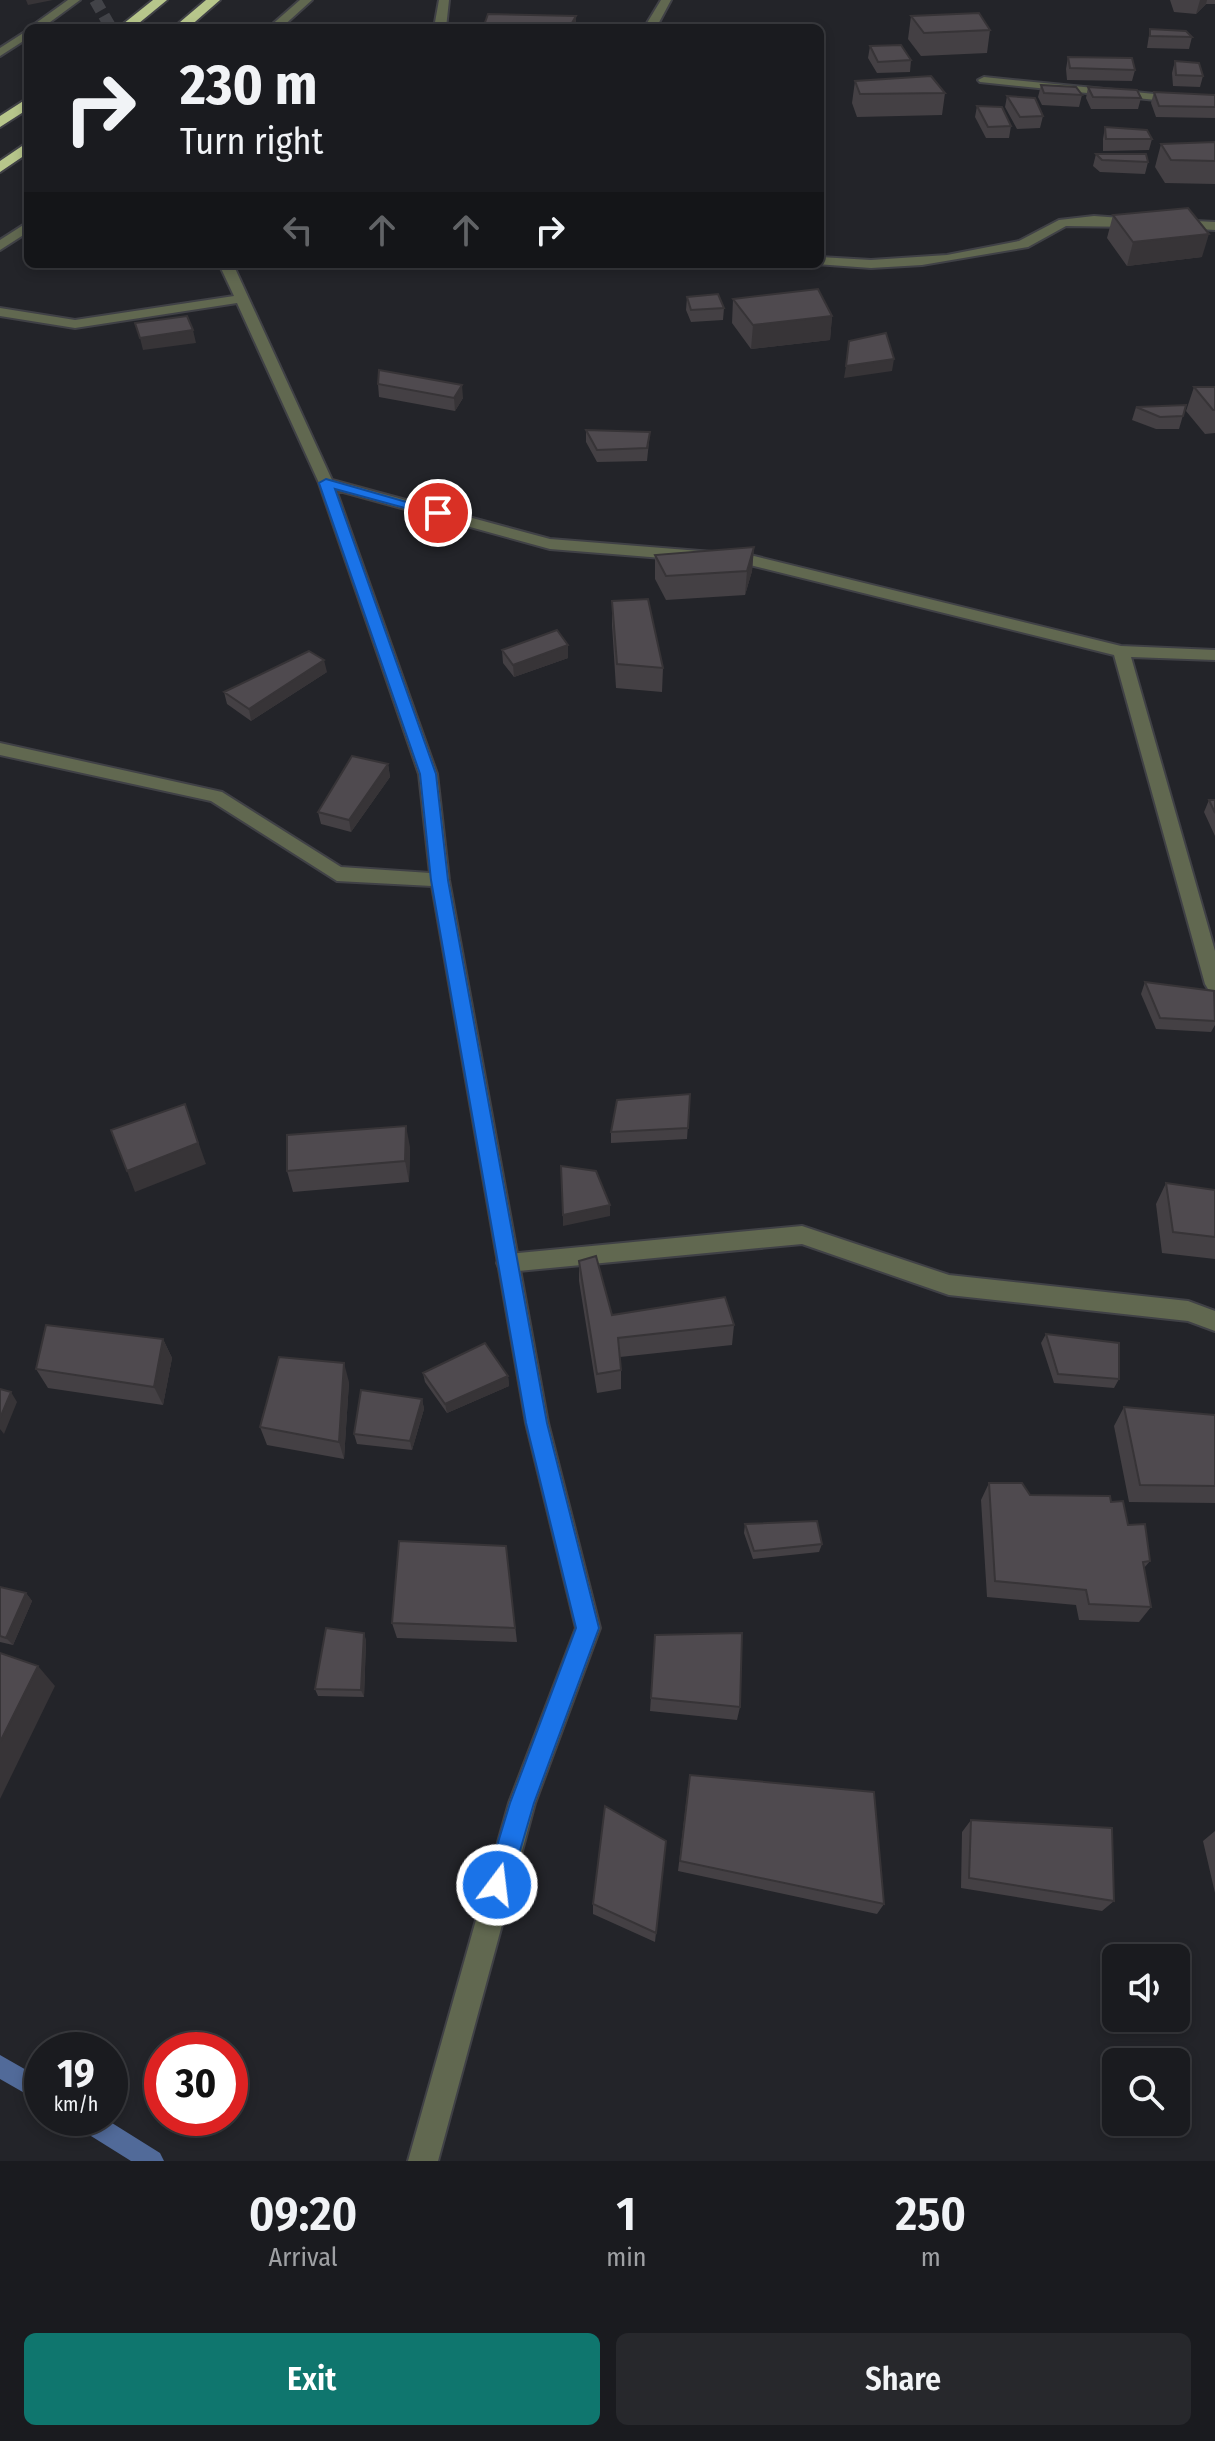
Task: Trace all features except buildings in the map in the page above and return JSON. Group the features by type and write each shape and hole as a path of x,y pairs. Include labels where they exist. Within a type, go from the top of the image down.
{"highway":[{"path":"130,24 161,0"},
{"path":"185,24 214,0"},
{"path":"0,123 24,105"},
{"path":"0,168 24,149"}],"street":[{"path":"41,24 75,0"},
{"path":"279,24 307,0"},
{"path":"441,24 444,0"},
{"path":"652,24 666,0"},
{"path":"0,53 24,36"},
{"path":"984,80 1215,103"},
{"path":"824,261 864,266 959,259 1030,242 1054,225 1077,222 1215,226"},
{"path":"0,246 24,229"},
{"path":"228,268 288,394 326,483 428,774 440,880 537,1423 588,1628 522,1803 423,2161"},
{"path":"0,312 75,324 240,299"},
{"path":"326,483 550,544 750,560 1121,651 1215,655"},
{"path":"1121,651 1215,984"},
{"path":"0,749 216,796 337,874 440,880"},
{"path":"508,1263 802,1235 949,1285 1188,1311 1215,1321"}],"waterway":[{"path":"0,2066 24,2081"},
{"path":"112,2136 152,2161"}],"tunnel":[{"path":"95,0 109,24"}],"route":[{"path":"438,513 326,483 428,774 440,880 537,1423 588,1628 522,1803 497,1885"}]}
